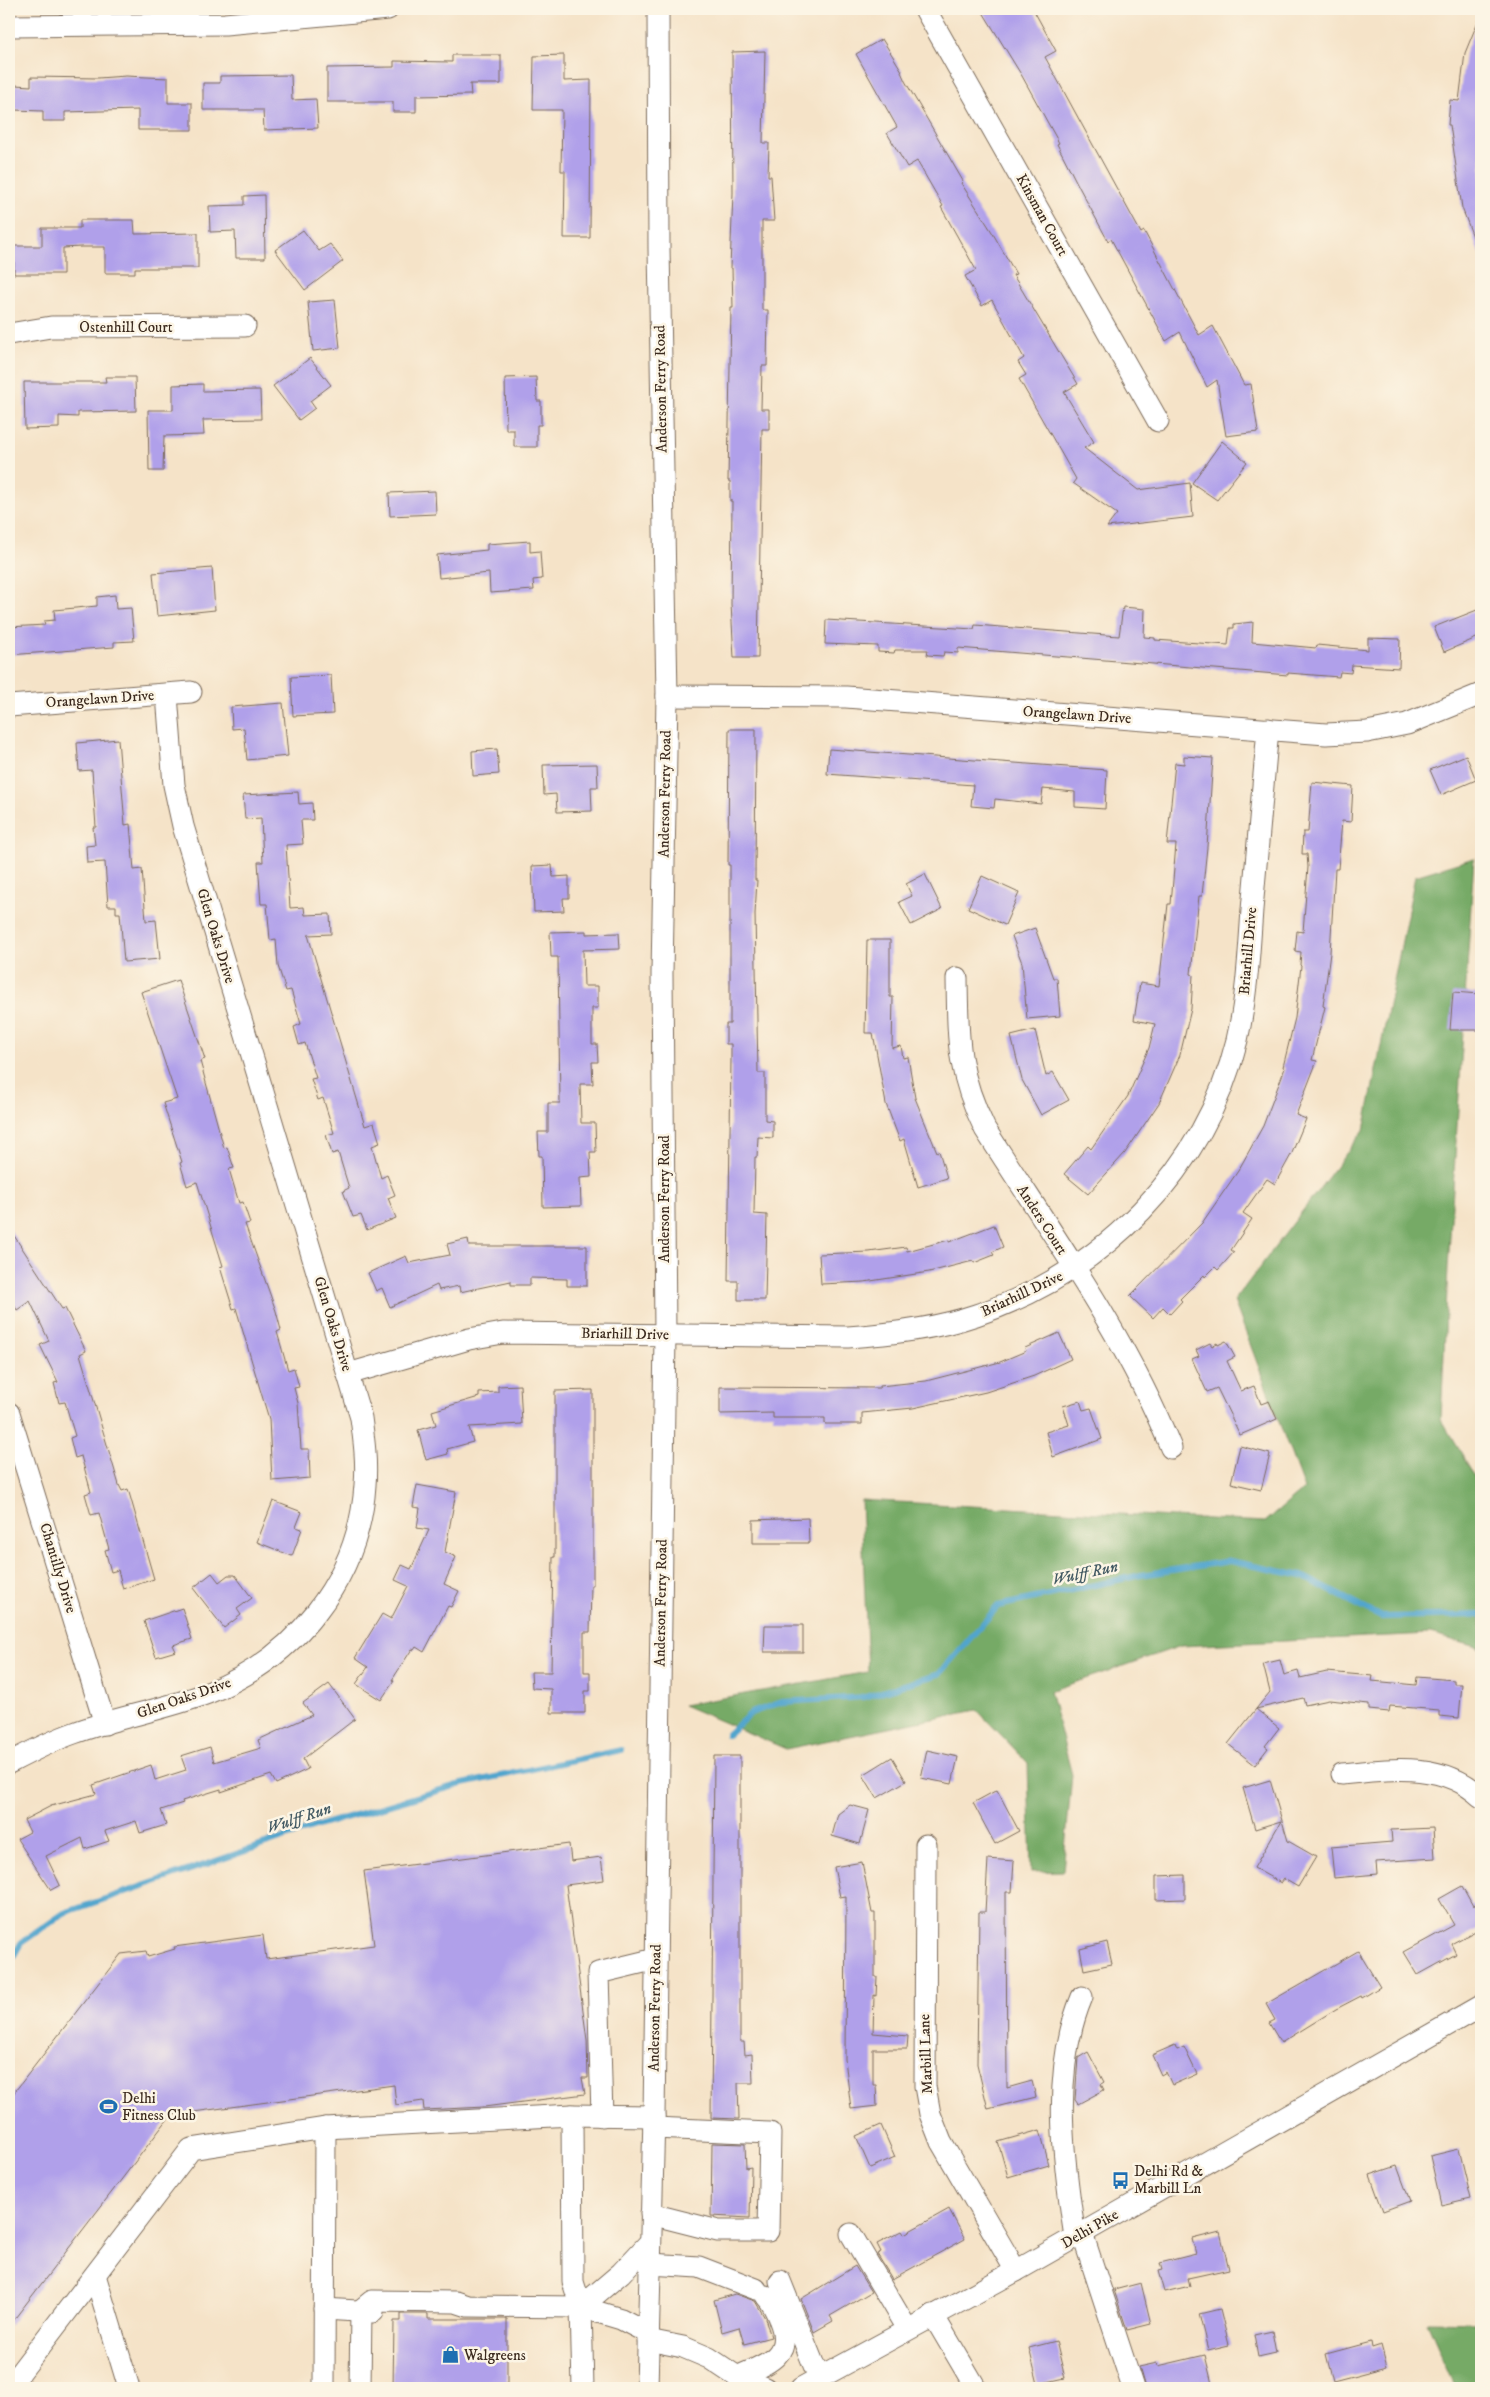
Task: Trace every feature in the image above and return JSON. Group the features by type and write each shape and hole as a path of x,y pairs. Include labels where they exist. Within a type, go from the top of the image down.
{"street":[{"path":"9,26 225,24 344,11 388,9"},
{"name":"Anderson Ferry Road","path":"647,2388 654,2122 665,1334 662,974 666,696 659,238 658,9"},
{"name":"Kinsman Court","path":"925,9 1158,421"},
{"name":"Ostenhill Court","path":"9,334 51,327 244,326"},
{"name":"Orangelawn Drive","path":"9,706 191,692"},
{"name":"Glen Oaks Drive","path":"9,1763 75,1732 207,1693 243,1677 276,1655 304,1628 323,1605 343,1571 354,1544 361,1515 365,1486 366,1456 361,1418 183,826 174,785 167,694"},
{"name":"Orangelawn Drive","path":"666,696 846,697 1326,734 1367,732 1407,724 1481,694"},
{"name":"Briarhill Drive","path":"348,1374 469,1338 503,1333 848,1337 898,1333 937,1326 975,1316 1013,1302 1074,1269 1121,1232 1149,1204 1180,1165 1206,1123 1225,1078 1237,1040 1245,991 1268,729"},
{"name":"Anders Court","path":"957,978 958,1044 962,1073 972,1102 985,1129 1130,1357 1152,1402 1171,1448"},
{"name":"Chantilly Drive","path":"9,1413 105,1724"},
{"path":"1342,1774 1397,1768 1431,1771 1458,1780 1481,1797"},
{"name":"Marbill Lane","path":"926,1845 925,2086 930,2114 941,2142 1016,2271"},
{"path":"602,2116 598,1973 656,1959"},
{"path":"1082,1997 1067,2045 1062,2075 1066,2169 1078,2235 1133,2388"},
{"name":"Delhi Pike","path":"823,2381 907,2329 1016,2271 1481,2006"},
{"path":"572,2115 573,2282 581,2307 583,2388"},
{"path":"9,2387 191,2149 325,2128 572,2115 602,2116 770,2133 768,2230 718,2231 651,2214"},
{"path":"324,2388 325,2128"},
{"path":"851,2234 907,2329"},
{"path":"581,2307 621,2273 650,2242"},
{"path":"650,2264 699,2267 767,2289 823,2381"},
{"path":"94,2276 129,2388"},
{"path":"739,2381 780,2354 785,2343 776,2309 767,2289"},
{"path":"360,2388 361,2310 372,2301 456,2302 468,2306 581,2307 620,2319 648,2337 683,2346 709,2358 739,2381 765,2388"},
{"path":"428,2311 457,2311 468,2306"},
{"path":"324,2309 400,2312"},
{"path":"933,2315 976,2388"}],"green space":[{"path":"1474,858 1448,1268 1441,1419 1481,1488 1481,1648 1430,1634 1181,1646 1050,1691 1072,1775 1063,1871 1031,1872 1028,1763 977,1710 786,1749 683,1705 868,1672 861,1500 1265,1522 1304,1489 1234,1301 1364,1130 1415,876"},
{"path":"1427,2322 1481,2323 1481,2388 1456,2388"}],"building":[{"path":"981,9 1033,9 1056,51 1045,57 1141,233 1144,231 1199,335 1213,326 1244,385 1251,384 1258,432 1226,436 1217,380 1207,387 1180,332 1166,341 1111,239 1108,241 1057,144 1059,143 1022,76"},
{"path":"1481,14 1480,255 1462,208 1450,125 1448,125 1450,100 1459,101 1465,53"},
{"path":"882,39 902,71 905,81 963,181 961,183 1016,274 1013,275 1078,384 1064,392 1094,442 1084,448 1138,490 1190,483 1193,517 1107,527 1117,514 1073,483 1076,479 1019,379 1026,375 1018,362 1024,358 992,300 982,306 965,276 976,270 917,161 907,167 887,133 897,127 856,54"},
{"path":"765,51 763,143 769,143 768,176 771,176 774,221 762,221 762,310 768,310 767,366 762,366 761,409 769,409 769,429 762,429 758,658 734,658 731,604 732,501 730,501 730,481 728,481 731,308 733,308 732,268 730,268 733,193 732,52"},
{"path":"452,55 501,55 501,84 470,84 471,95 416,96 416,112 393,112 393,102 327,102 327,68 394,67 394,61 452,62"},
{"path":"564,55 564,81 591,80 590,238 564,238 565,171 561,171 562,110 533,110 534,56"},
{"path":"291,75 292,100 316,99 318,128 264,130 263,110 203,110 203,83 220,83 220,76"},
{"path":"126,76 168,78 168,103 192,103 192,130 138,130 138,110 65,112 65,121 43,121 43,111 14,110 15,85 31,86 31,77 98,78"},
{"path":"264,195 265,258 236,258 235,231 210,232 209,206 244,205 244,196"},
{"path":"80,220 134,220 135,234 198,233 198,268 135,268 135,273 105,273 105,247 81,247 63,248 63,274 14,274 14,246 42,246 42,228 80,228"},
{"path":"303,230 319,251 330,244 343,261 305,290 275,250"},
{"path":"335,300 340,348 313,351 308,302"},
{"path":"310,358 331,385 310,401 315,408 299,420 273,386"},
{"path":"105,377 135,377 136,411 78,412 78,417 59,416 59,428 25,429 24,382 106,382"},
{"path":"536,377 537,401 541,401 541,425 537,425 537,447 514,447 514,430 506,430 505,378"},
{"path":"203,384 203,391 260,390 261,419 203,420 204,435 164,436 163,471 149,471 148,410 173,410 173,385"},
{"path":"1222,441 1247,462 1217,500 1192,483"},
{"path":"435,491 436,514 390,516 389,493"},
{"path":"530,541 530,552 540,551 542,579 533,580 534,590 490,593 489,573 439,578 437,555 487,550 487,544"},
{"path":"212,568 215,610 157,616 153,573"},
{"path":"115,595 116,609 131,608 134,641 114,642 114,647 9,655 9,627 45,625 44,621 55,620 54,610 97,606 97,597"},
{"path":"1123,607 1145,609 1144,637 1155,638 1155,640 1228,645 1230,628 1234,628 1234,624 1253,622 1252,642 1316,648 1317,645 1368,650 1368,638 1400,639 1399,668 1352,665 1351,673 1340,672 1339,677 1288,673 1288,675 958,648 958,653 944,652 943,656 927,655 928,650 895,650 894,653 878,652 878,646 825,644 826,620 974,629 975,625 1119,636"},
{"path":"1477,610 1481,620 1481,636 1444,652 1434,627"},
{"path":"331,675 333,714 293,716 291,677"},
{"path":"283,703 288,756 247,760 244,728 232,729 231,707"},
{"path":"729,729 756,729 755,880 757,880 755,914 758,1073 765,1073 765,1120 773,1121 773,1138 758,1137 757,1157 755,1157 754,1214 767,1215 765,1300 738,1300 738,1281 728,1281 731,1059 731,1044 726,1044 726,1024 730,1024"},
{"path":"118,739 125,825 130,824 134,870 142,869 146,921 156,920 160,959 124,962 120,913 116,913 116,906 108,906 105,862 87,863 86,846 95,845 93,827 96,827 92,770 79,771 77,743"},
{"path":"497,749 499,774 473,776 472,751"},
{"path":"829,749 1107,770 1105,809 1075,807 1075,792 1043,789 1041,804 995,799 994,808 971,806 973,785 827,774"},
{"path":"1466,755 1476,780 1441,795 1430,770"},
{"path":"1184,756 1213,758 1207,847 1202,896 1199,896 1191,974 1193,975 1191,1009 1180,1055 1159,1103 1125,1153 1088,1194 1064,1174 1088,1146 1091,1149 1128,1096 1149,1048 1155,1024 1134,1020 1140,983 1159,986 1168,904 1171,904 1176,844 1167,844 1175,763 1184,764"},
{"path":"597,764 598,787 591,787 592,811 557,812 556,794 544,795 543,765"},
{"path":"1312,782 1353,786 1351,822 1342,821 1338,869 1335,869 1330,953 1323,1006 1325,1007 1312,1060 1317,1061 1296,1115 1306,1119 1292,1153 1275,1184 1267,1179 1243,1213 1252,1219 1231,1250 1234,1252 1218,1270 1215,1267 1205,1277 1204,1275 1180,1299 1182,1301 1170,1314 1163,1307 1153,1318 1130,1296 1202,1223 1238,1171 1263,1126 1285,1068 1283,1067 1295,1018 1301,966 1301,952 1295,951 1297,931 1303,932 1308,867 1307,854 1302,854 1303,832 1308,832"},
{"path":"298,792 299,804 312,803 313,820 301,820 303,844 286,845 290,908 304,907 305,915 330,914 331,934 308,935 365,1126 374,1123 380,1143 372,1146 381,1178 387,1175 395,1195 388,1198 396,1218 367,1230 361,1215 353,1217 343,1191 349,1188 338,1152 332,1154 326,1135 334,1133 323,1098 318,1100 311,1079 316,1078 305,1043 299,1045 294,1027 301,1024 291,990 286,991 278,966 276,939 270,940 267,904 261,904 258,862 263,862 261,818 245,819 243,795"},
{"path":"552,865 553,877 569,876 569,898 563,898 564,911 534,912 532,866"},
{"path":"925,874 942,909 911,925 899,902 912,896 906,884"},
{"path":"982,876 1019,893 1005,925 968,908"},
{"path":"1035,928 1053,978 1057,978 1060,1016 1027,1019 1022,963 1012,936"},
{"path":"586,931 586,934 619,933 620,949 583,950 584,986 598,986 598,1008 592,1008 592,1044 597,1044 598,1062 592,1062 593,1084 580,1084 581,1123 595,1123 596,1152 590,1152 591,1177 580,1178 581,1206 543,1207 542,1156 539,1156 538,1132 548,1132 548,1103 560,1103 558,957 551,957 550,932"},
{"path":"867,940 890,940 890,997 893,997 892,1048 901,1046 903,1058 908,1057 915,1098 937,1152 939,1151 947,1178 918,1187 904,1139 900,1141 886,1104 873,1033 865,1033"},
{"path":"178,980 205,1059 200,1061 224,1148 227,1147 234,1168 229,1169 239,1203 243,1202 250,1223 245,1224 276,1311 281,1330 277,1332 288,1370 294,1368 299,1387 294,1388 298,1403 301,1449 309,1449 310,1478 272,1481 269,1419 236,1308 233,1309 220,1267 223,1266 197,1182 187,1186 180,1163 182,1162 163,1103 177,1099 141,992"},
{"path":"1453,992 1481,994 1481,1030 1450,1030"},
{"path":"1035,1030 1046,1076 1053,1072 1069,1100 1041,1115 1022,1080 1011,1036"},
{"path":"994,1225 1003,1247 992,1252 994,1255 974,1263 973,1261 929,1272 864,1282 821,1284 819,1254 869,1252 906,1247 907,1251 949,1240 949,1242"},
{"path":"9,1228 62,1309 65,1308 86,1351 80,1354 119,1485 122,1491 128,1489 154,1579 123,1589 118,1570 111,1572 105,1550 109,1549 99,1513 91,1515 85,1494 91,1492 81,1456 75,1458 70,1438 75,1436 65,1402 59,1403 54,1383 58,1382 40,1345 49,1341 30,1301 17,1310 9,1297"},
{"path":"468,1239 469,1246 587,1246 587,1286 567,1286 567,1279 530,1278 530,1285 511,1285 511,1281 460,1292 459,1286 439,1290 437,1285 390,1307 382,1288 376,1291 368,1273 406,1256 409,1263 450,1255 447,1244"},
{"path":"1059,1333 1071,1359 1034,1376 986,1392 913,1408 862,1413 862,1424 825,1424 825,1418 773,1418 773,1413 720,1414 720,1387 880,1388 880,1386 926,1381 1000,1362 1026,1351 1025,1348"},
{"path":"1226,1341 1235,1357 1227,1361 1241,1391 1254,1386 1261,1404 1269,1401 1277,1419 1240,1435 1217,1388 1207,1392 1192,1359 1199,1356 1196,1350 1210,1343 1212,1346"},
{"path":"520,1385 522,1424 469,1427 473,1442 447,1449 448,1454 426,1460 418,1430 436,1425 432,1411 479,1397 479,1393 498,1392 498,1386"},
{"path":"593,1390 593,1585 591,1585 590,1632 584,1632 584,1672 590,1672 590,1691 585,1691 585,1713 551,1713 551,1689 532,1688 531,1672 551,1672 553,1557 555,1557 555,1391"},
{"path":"1080,1401 1083,1410 1091,1408 1102,1439 1053,1457 1046,1432 1069,1425 1063,1406"},
{"path":"1240,1446 1270,1454 1261,1490 1231,1483"},
{"path":"417,1485 456,1492 445,1552 456,1557 444,1584 459,1591 451,1607 448,1606 424,1652 416,1647 414,1650 412,1649 381,1700 356,1684 368,1667 355,1658 382,1614 391,1619 408,1586 395,1580 402,1565 411,1569 429,1530 417,1528 420,1508 413,1507"},
{"path":"273,1501 302,1512 296,1527 302,1529 292,1556 257,1542"},
{"path":"808,1518 809,1543 753,1543 753,1520"},
{"path":"212,1573 219,1582 228,1575 235,1575 252,1598 237,1609 241,1615 224,1628 193,1588"},
{"path":"182,1608 192,1639 173,1645 176,1651 156,1657 144,1621"},
{"path":"765,1625 803,1625 803,1652 764,1652"},
{"path":"1280,1660 1284,1675 1298,1671 1300,1678 1327,1672 1373,1676 1372,1681 1416,1685 1417,1677 1454,1680 1454,1684 1462,1684 1459,1718 1439,1716 1439,1710 1390,1706 1389,1712 1369,1710 1369,1704 1329,1700 1305,1705 1303,1698 1256,1709 1270,1692 1263,1664"},
{"path":"329,1684 355,1719 303,1759 308,1769 276,1784 271,1775 221,1792 221,1789 182,1801 183,1803 161,1810 166,1825 140,1833 136,1821 105,1831 109,1841 85,1849 82,1838 46,1856 60,1885 51,1890 17,1839 30,1832 24,1820 51,1806 96,1794 93,1785 151,1765 155,1780 186,1770 181,1756 210,1747 214,1762 261,1748 258,1740 312,1715 303,1703"},
{"path":"1256,1709 1279,1728 1265,1746 1268,1748 1255,1765 1228,1744"},
{"path":"927,1750 958,1757 952,1784 921,1778"},
{"path":"714,1756 740,1756 740,2042 744,2042 745,2055 752,2054 753,2083 738,2083 739,2119 711,2118"},
{"path":"892,1757 906,1781 877,1798 863,1775"},
{"path":"1270,1780 1288,1841 1316,1857 1298,1887 1284,1879 1281,1883 1254,1868 1281,1821 1255,1829 1243,1788"},
{"path":"997,1790 1019,1831 995,1844 973,1803"},
{"path":"850,1805 869,1810 860,1844 832,1836 838,1814"},
{"path":"1433,1828 1435,1858 1376,1862 1377,1874 1334,1878 1331,1847 1392,1842 1391,1830"},
{"path":"569,1844 571,1861 601,1857 604,1880 566,1885 587,2040 588,2078 582,2078 585,2094 484,2107 424,2110 423,2101 396,2105 394,2085 171,2115 9,2326 9,2099 121,1954 146,1951 148,1957 175,1949 174,1947 263,1935 266,1959 374,1945 364,1871"},
{"path":"988,1859 1014,1861 1012,1892 1006,1892 1007,2088 1032,2081 1036,2097 988,2109 977,2064 979,1912 985,1912"},
{"path":"862,1862 872,1913 875,1913 875,1977 877,1977 876,1996 874,1995 873,2033 908,2036 907,2049 873,2049 873,2085 876,2085 877,2106 851,2109 845,2059 846,1896 840,1897 834,1867"},
{"path":"1185,1875 1185,1899 1156,1900 1156,1876"},
{"path":"1462,1886 1473,1906 1481,1902 1481,1928 1451,1944 1456,1954 1418,1975 1404,1952 1454,1925 1439,1899"},
{"path":"1107,1942 1112,1964 1084,1970 1080,1949"},
{"path":"1358,1951 1380,1987 1362,1998 1361,1996 1336,2009 1281,2043 1269,2023 1275,2020 1266,2004"},
{"path":"1175,2045 1177,2050 1184,2047 1197,2074 1172,2085 1166,2072 1161,2075 1152,2055"},
{"path":"1088,2052 1104,2082 1101,2084 1104,2090 1078,2104 1075,2100 1078,2058"},
{"path":"881,2125 895,2157 870,2168 856,2136"},
{"path":"1040,2130 1049,2165 1008,2177 998,2142"},
{"path":"712,2143 745,2144 746,2168 751,2167 750,2218 711,2216"},
{"path":"1459,2149 1471,2198 1441,2205 1430,2156"},
{"path":"1397,2166 1410,2201 1383,2211 1370,2175"},
{"path":"949,2209 965,2239 892,2279 877,2254 881,2252 877,2244 902,2231 904,2234"},
{"path":"1220,2232 1229,2269 1188,2278 1190,2286 1164,2292 1158,2271 1162,2270 1160,2263 1196,2254 1192,2239"},
{"path":"855,2266 871,2292 830,2316 833,2321 814,2332 801,2299"},
{"path":"1141,2283 1151,2324 1127,2330 1114,2290"},
{"path":"735,2294 755,2301 765,2318 771,2337 744,2344 739,2327 722,2332 714,2300"},
{"path":"1220,2309 1229,2345 1208,2350 1199,2314"},
{"name":"Walgreens","path":"401,2314 428,2314 428,2319 507,2319 507,2388 393,2388 394,2321 401,2321"},
{"path":"1272,2331 1276,2353 1258,2357 1254,2335"},
{"path":"1056,2341 1065,2378 1038,2384 1029,2348"},
{"path":"1371,2342 1372,2348 1381,2345 1387,2368 1333,2382 1326,2354"},
{"path":"1205,2355 1213,2388 1145,2388 1139,2367 1157,2363 1158,2366"}],"waterway":[{"name":"Wulff Run","path":"727,1735 751,1713 782,1702 865,1697 939,1674 998,1606 1141,1575 1230,1561 1302,1576 1381,1617 1481,1615"},
{"name":"Wulff Run","path":"9,1964 21,1943 64,1913 324,1824 458,1785 621,1750"}],"place":[{"name":"Delhi Fitness Club","path":"108,2107"},
{"name":"Delhi Rd & Marbill Ln","path":"1120,2180"},
{"name":"Walgreens","path":"450,2355"}]}
